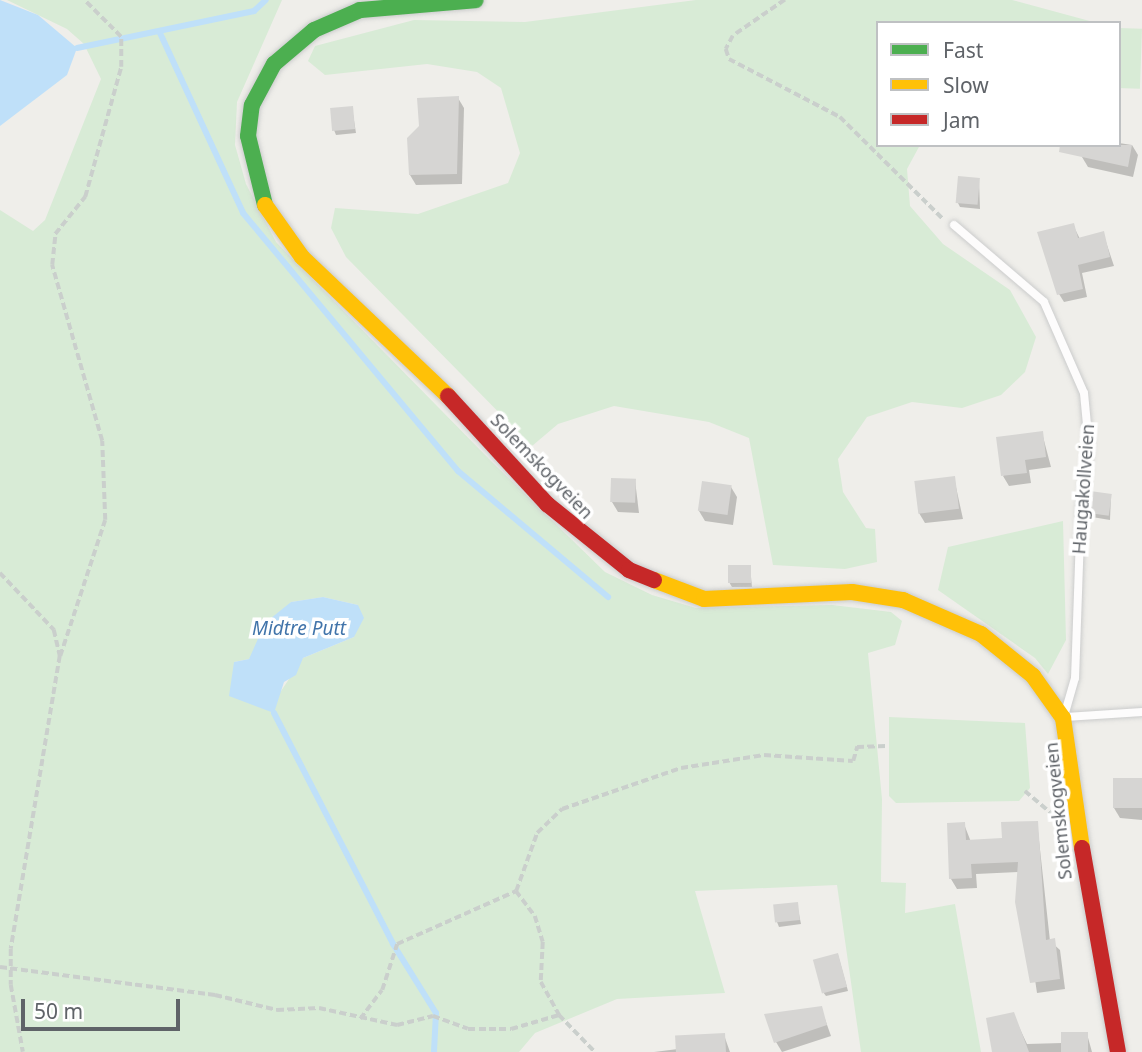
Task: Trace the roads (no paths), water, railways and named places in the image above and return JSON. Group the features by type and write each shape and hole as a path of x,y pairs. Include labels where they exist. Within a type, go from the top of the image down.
{"street":[{"name":"Solemskogveien","path":"476,0 360,10 314,30 274,64 257,93 248,136 256,185 282,234 450,398 555,511 629,570 704,599 852,592 925,607 998,645 1033,676 1063,718 1118,1052"}],"lane":[{"name":"Haugakollveien","path":"954,225 1044,302 1084,393 1089,446 1081,507 1075,678 1063,718"},
{"path":"1063,718 1142,712"}],"water":[{"path":"0,0 38,15 77,48 67,75 0,126"},
{"name":"Midtre Putt","path":"323,597 358,605 364,618 354,637 303,658 296,675 284,682 274,713 229,696 234,662 249,659 265,623 291,602"}],"waterway":[{"path":"77,48 254,11 266,0"},
{"path":"160,33 243,213 458,471 608,597"},
{"path":"274,713 393,944 436,1013 434,1052"}]}
